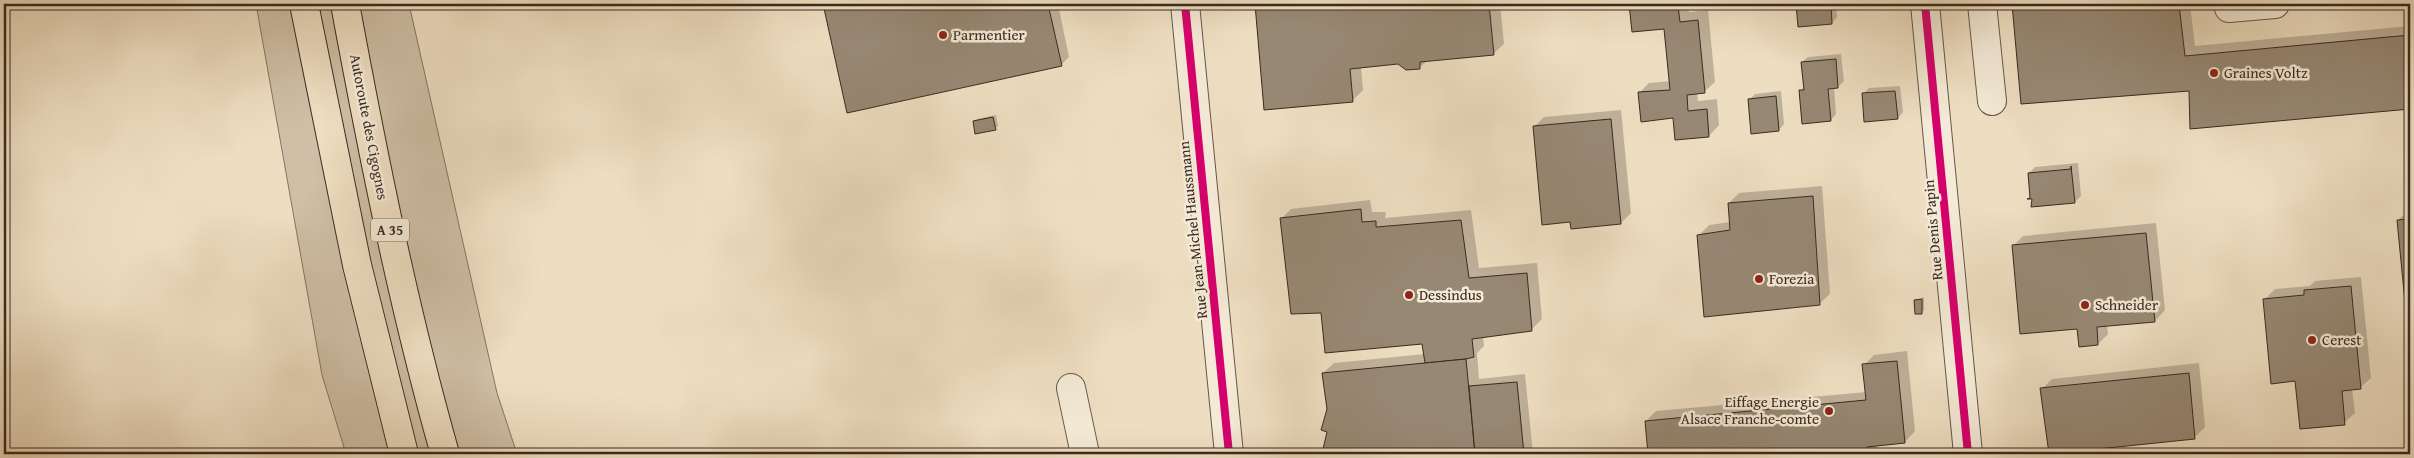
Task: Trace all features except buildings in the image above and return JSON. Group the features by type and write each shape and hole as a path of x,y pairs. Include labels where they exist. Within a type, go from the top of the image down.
{"highway":[{"name":"A 35","path":"304,4 357,265 404,454"},
{"name":"Autoroute des Cigognes","path":"345,4 396,259 426,387 445,454"}],"street":[{"name":"Rue Jean-Michel Haussmann","path":"1185,4 1229,454"},
{"name":"Rue Denis Papin","path":"1925,4 1968,454"},
{"path":"1982,4 1992,101"},
{"path":"2229,8 2275,4"},
{"path":"1071,388 1085,454"}],"shaded area":[{"path":"256,4 409,4 497,393 517,454 346,454 322,375"}],"cycle path":[{"path":"1185,4 1229,454"},
{"path":"1925,4 1968,454"}],"place":[{"name":"Parmentier","path":"943,35"},
{"name":"Graines Voltz","path":"2214,73"},
{"name":"Forezia","path":"1759,279"},
{"name":"Dessindus","path":"1409,295"},
{"name":"Schneider","path":"2085,305"},
{"name":"Cerest","path":"2312,340"},
{"name":"Eiffage Energie Alsace Franche-comte","path":"1829,411"}]}
